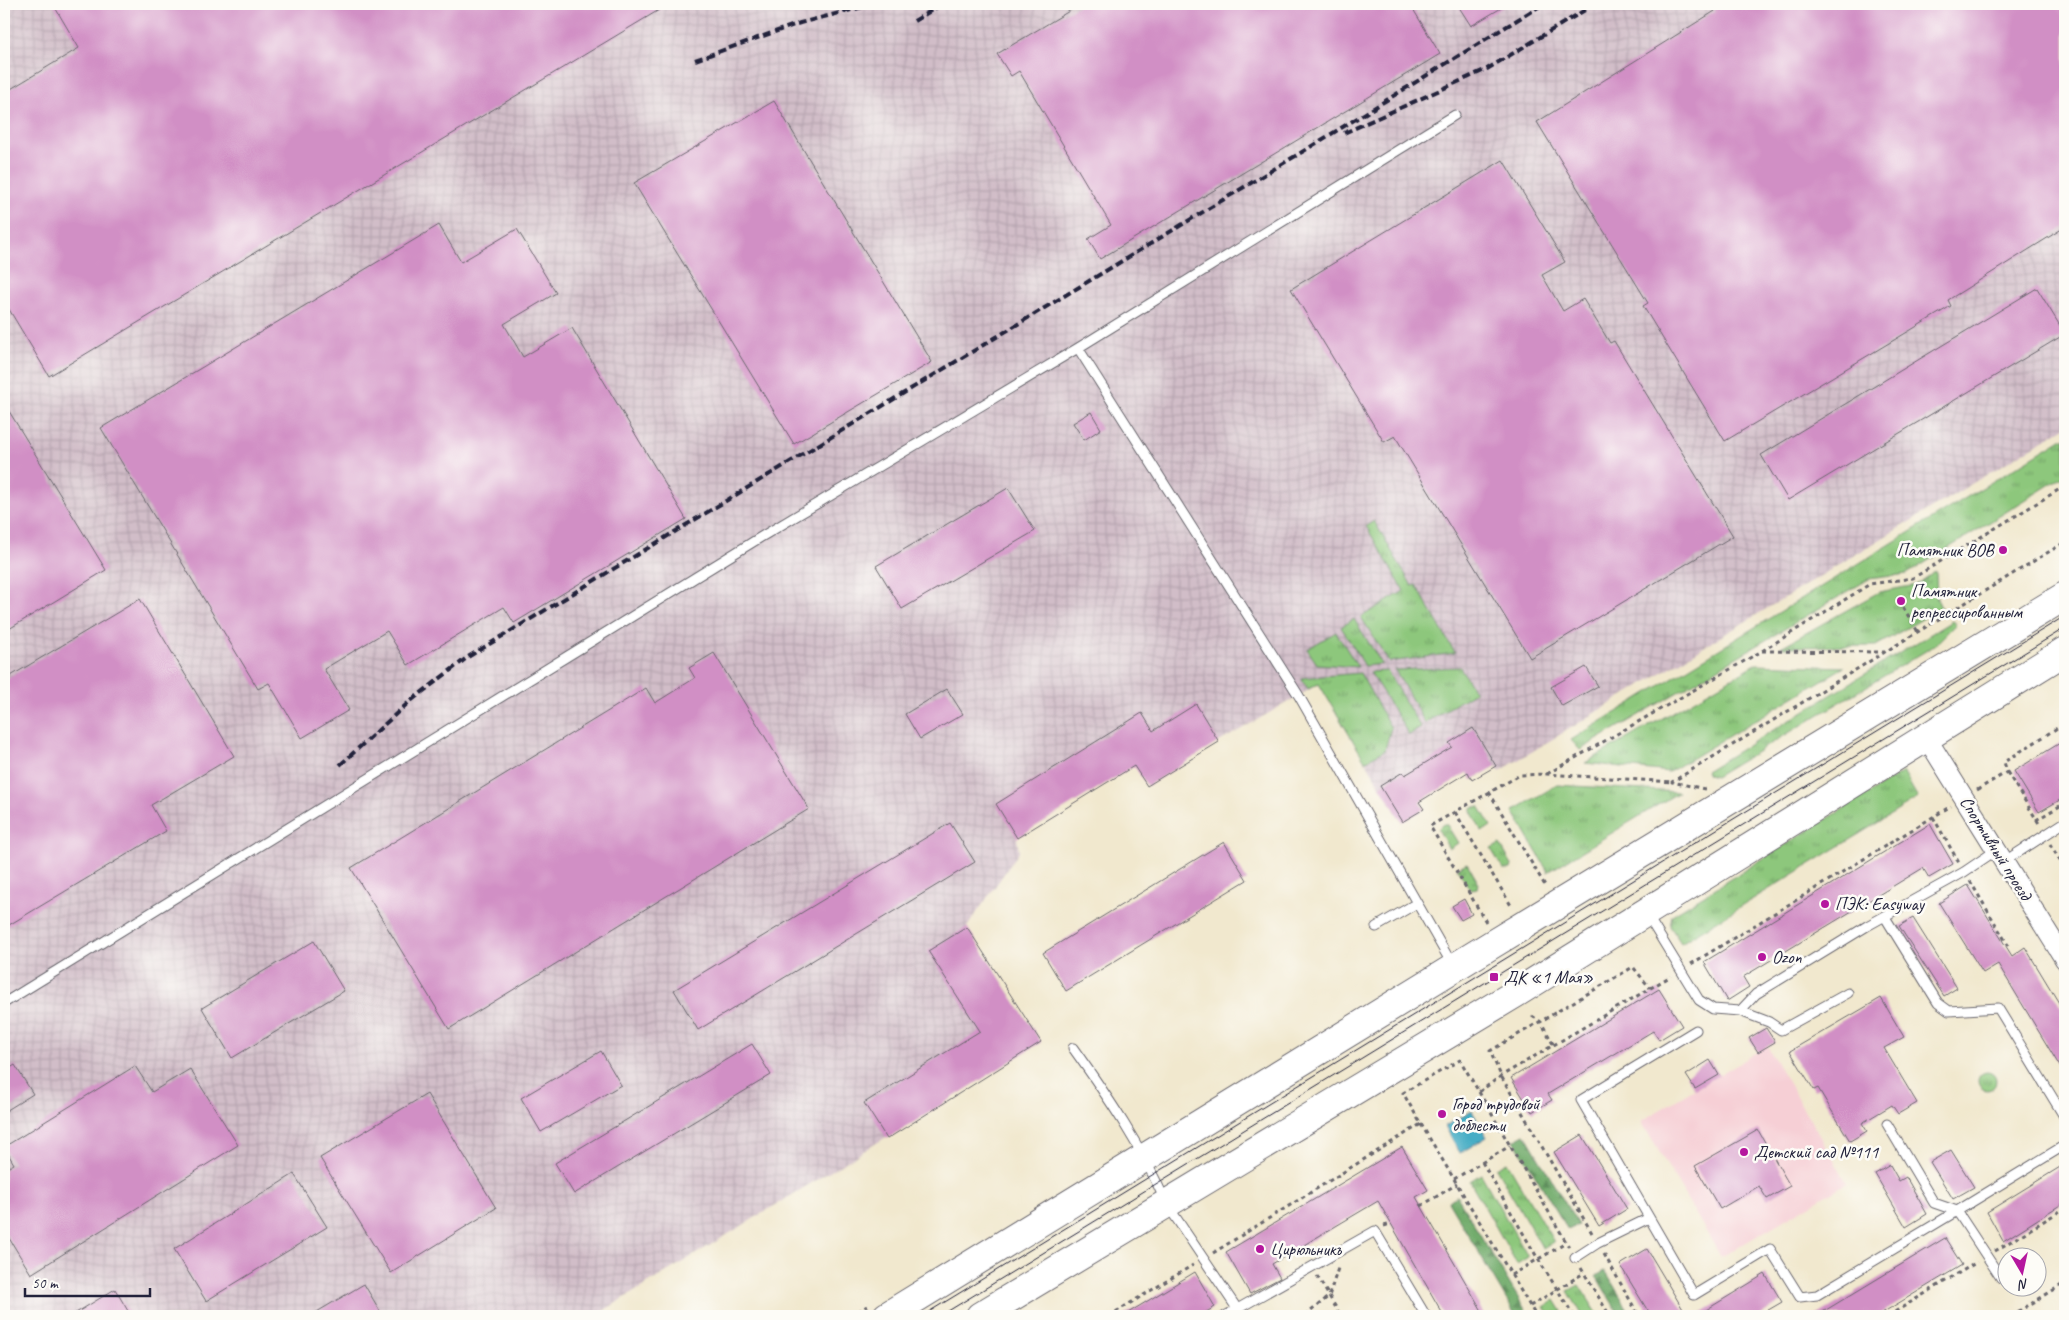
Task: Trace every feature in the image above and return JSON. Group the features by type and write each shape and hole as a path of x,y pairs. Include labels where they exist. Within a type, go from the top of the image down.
{"highway":[{"path":"887,1316 2065,596"},
{"path":"980,1316 1166,1202 1518,992 2065,651"}],"street":[{"name":"Спортивный проезд","path":"1926,737 2065,960"}],"lane":[{"path":"4,1003 761,537 1078,348 1455,115"},
{"path":"1078,348 1299,696 1455,968"},
{"path":"1740,1011 1756,994 1885,917 1964,872 2045,835 2065,822"},
{"path":"1376,927 1417,903"},
{"path":"1645,912 1699,1000 1713,1009 1740,1011 1770,1022 1782,1030 1848,993"},
{"path":"1885,917 1938,1003 1949,1011 1998,1008 2065,1118"},
{"path":"1696,1030 1580,1100 1694,1295 1770,1249 1800,1297 1817,1295 2065,1145"},
{"path":"1073,1048 1110,1101 1158,1183 1166,1202 1240,1313"},
{"path":"1887,1124 1934,1204 1957,1211 1996,1270"},
{"path":"1575,1258 1598,1243 1649,1218"},
{"path":"1225,1316 1240,1313 1346,1246 1375,1230 1426,1316"}],"path":[{"path":"1547,774 1762,651 1870,584 1913,578 2065,486"},
{"path":"1672,782 2065,542"},
{"path":"1903,607 1918,632"},
{"path":"1762,651 1884,652"},
{"path":"2065,723 2004,762 2007,772 2065,869"},
{"path":"1479,1092 1553,1044 1681,970 2007,772"},
{"path":"1486,922 1430,826 1520,775 1547,774 1672,782 1708,790 1699,795"},
{"path":"1489,792 1544,883"},
{"path":"2036,820 2065,802"},
{"path":"1455,812 1510,903"},
{"path":"1537,892 1554,882"},
{"path":"1503,912 1520,902"},
{"path":"1639,1316 1501,1076 1490,1051 1633,967 1650,988"},
{"path":"1532,1016 1541,1022 1553,1044"},
{"path":"1536,1316 1403,1092 1460,1060 1610,1316"},
{"path":"1109,1316 1421,1124"},
{"path":"1454,1179 1510,1146"},
{"path":"1482,1162 1538,1259 1574,1316"},
{"path":"1421,1206 1458,1185"},
{"path":"1511,1275 1566,1242"},
{"path":"1305,1316 1328,1296 1346,1246"},
{"path":"1312,1267 1341,1316"},
{"path":"1530,1306 1584,1273"},
{"path":"2011,1316 2065,1283"}],"shaded area":[{"path":"4,4 2065,4 2065,427 1500,771 1496,766 1472,780 1467,772 1420,801 1424,809 1402,822 1319,684 1219,742 1196,705 1153,731 1142,713 996,804 1017,838 1019,852 967,927 1041,1042 595,1316 4,1316"},
{"name":"Детский сад №111","path":"1767,1046 1847,1183 1721,1257 1641,1121"}],"green space":[{"path":"2065,437 2065,475 1907,574 1869,579 1580,750 1571,740"},
{"path":"1374,521 1412,586 1416,585 1455,653 1389,662 1361,617 1404,591 1366,526"},
{"path":"1936,571 1937,598 1941,608 1876,646 1781,647 1879,592 1916,585"},
{"path":"1354,619 1382,664 1365,666 1341,627"},
{"path":"1952,621 1956,624 1934,646 1715,777 1708,775 1706,771"},
{"path":"1336,632 1358,667 1317,664 1307,649"},
{"path":"1756,664 1844,667 1669,772 1585,763"},
{"path":"1460,667 1475,692 1425,723 1395,670"},
{"path":"1387,671 1421,728 1409,735 1370,672"},
{"path":"1360,673 1391,728 1385,750 1365,761 1319,684 1308,689 1301,678"},
{"path":"1903,772 1918,798 1681,943 1670,926 1672,915"},
{"path":"1557,785 1679,792 1548,872 1513,811"},
{"path":"1479,806 1491,826 1482,832 1471,811 1472,808"},
{"path":"1443,824 1447,825 1458,843 1449,849 1438,829"},
{"path":"1500,844 1512,865 1511,869 1503,869 1491,849"},
{"path":"1467,863 1479,884 1477,888 1469,888 1457,868"},
{"path":"1987,1072 1993,1075 1996,1081 1993,1087 1987,1090 1981,1087 1978,1081 1981,1075"},
{"path":"1525,1134 1578,1225 1568,1230 1514,1140"},
{"path":"1507,1162 1554,1242 1543,1249 1496,1168"},
{"path":"1481,1174 1528,1257 1517,1264 1470,1181"},
{"path":"1457,1196 1529,1316 1516,1316 1448,1201"},
{"path":"1605,1271 1632,1316 1620,1316 1596,1276"},
{"path":"1579,1285 1599,1316 1583,1316 1568,1291"},
{"path":"1555,1300 1565,1316 1550,1316 1544,1307"}],"water":[{"path":"1472,1111 1487,1137 1460,1153 1445,1126"}],"building":[{"path":"53,4 669,4 49,376 4,301 4,93 79,48"},
{"path":"1081,4 1410,4 1440,54 1100,259 1088,239 1111,225 1019,71 1011,76 997,54"},
{"path":"1457,4 1508,4 1471,26"},
{"path":"1710,4 2065,4 2065,227 1948,300 1951,306 1725,441 1643,306 1648,303 1537,122 1715,11"},
{"path":"774,101 932,362 794,444 634,183"},
{"path":"1503,160 1565,262 1542,275 1563,311 1583,299 1610,343 1614,341 1733,536 1530,658 1395,436 1384,442 1291,289"},
{"path":"439,225 461,262 517,229 556,293 504,324 523,357 572,328 686,519 514,623 504,607 408,665 387,631 324,669 349,710 302,738 269,683 258,689 101,428"},
{"path":"2037,288 2065,334 1788,500 1761,455"},
{"path":"4,403 106,570 4,632"},
{"path":"1091,412 1101,429 1084,440 1073,423"},
{"path":"1008,488 1035,531 902,609 876,566"},
{"path":"140,599 234,756 151,805 166,831 4,928 4,680"},
{"path":"714,653 809,809 449,1029 351,868 646,688 655,703 695,678 689,668"},
{"path":"1586,667 1598,686 1562,706 1551,687"},
{"path":"947,689 963,714 920,739 905,714"},
{"path":"1196,704 1219,742 1147,786 1134,766 1017,838 996,804 1142,713 1153,731"},
{"path":"1473,728 1496,766 1472,780 1468,772 1419,802 1424,809 1402,822 1380,786 1403,772 1405,775 1452,747 1449,743"},
{"path":"2065,740 2065,779 2059,782 2065,792 2065,797 2039,812 2014,771"},
{"path":"950,823 975,862 698,1030 674,990"},
{"path":"1930,824 1953,864 1929,878 1923,868 1743,977 1749,987 1727,1001 1704,962"},
{"path":"1224,842 1247,880 1066,991 1043,953"},
{"path":"1968,885 2012,956 2025,947 2065,1013 2065,1075 1998,964 1983,973 1939,903"},
{"path":"1464,899 1472,914 1461,920 1452,906"},
{"path":"1913,918 1957,988 1944,996 1899,926"},
{"path":"967,927 1041,1042 887,1139 864,1103 980,1031 928,951"},
{"path":"314,941 344,991 232,1058 202,1008"},
{"path":"1659,989 1682,1026 1659,1040 1653,1031 1548,1094 1552,1100 1532,1112 1511,1078"},
{"path":"1881,998 1904,1037 1884,1048 1917,1103 1898,1114 1892,1105 1862,1123 1867,1131 1850,1141 1818,1088 1814,1090 1790,1051"},
{"path":"1766,1028 1775,1042 1758,1052 1749,1038"},
{"path":"752,1044 771,1075 574,1194 555,1163"},
{"path":"601,1051 621,1085 541,1132 521,1098"},
{"path":"1710,1060 1719,1075 1695,1089 1686,1075"},
{"path":"15,1065 33,1094 4,1112 4,1072"},
{"path":"135,1066 152,1092 190,1069 238,1145 31,1274 4,1230 4,1170 14,1164 4,1147"},
{"path":"427,1094 496,1208 391,1273 320,1158"},
{"path":"1758,1130 1790,1186 1767,1199 1759,1186 1720,1209 1695,1166"},
{"path":"1582,1135 1627,1209 1599,1226 1554,1152"},
{"path":"1402,1147 1428,1190 1416,1197 1485,1316 1444,1316 1378,1201 1272,1264 1280,1278 1250,1294 1226,1252"},
{"path":"1951,1150 1974,1187 1953,1199 1930,1162"},
{"path":"2065,1164 2065,1202 2003,1241 1987,1212"},
{"path":"1890,1165 1899,1181 1906,1177 1927,1214 1906,1227 1875,1174"},
{"path":"294,1174 327,1227 206,1301 174,1249"},
{"path":"1945,1238 1962,1265 1877,1316 1816,1316"},
{"path":"1647,1249 1687,1316 1651,1316 1620,1265"},
{"path":"1195,1272 1215,1307 1199,1316 1123,1316"},
{"path":"1765,1274 1782,1302 1758,1316 1696,1316"},
{"path":"364,1284 383,1316 310,1316"},
{"path":"115,1289 131,1316 71,1316"}],"tram line":[{"path":"922,1316 2065,616"},
{"path":"940,1316 2065,628"}],"railway":[{"path":"695,60 800,23 875,4"},
{"path":"914,21 942,4"},
{"path":"340,765 408,703 468,657 1543,4"},
{"path":"1344,133 1487,69 1595,4"}],"place":[{"name":"Памятник ВОВ","path":"2003,550"},
{"name":"Памятник репрессированным","path":"1901,601"},
{"name":"ПЭК: Easyway","path":"1825,904"},
{"name":"Ozon","path":"1762,957"},
{"name":"ДК «1 Мая»","path":"1494,977"},
{"name":"Город трудовой доблести","path":"1442,1114"},
{"name":"Детский сад №111","path":"1744,1152"},
{"name":"Цирюльникъ","path":"1260,1249"}]}
